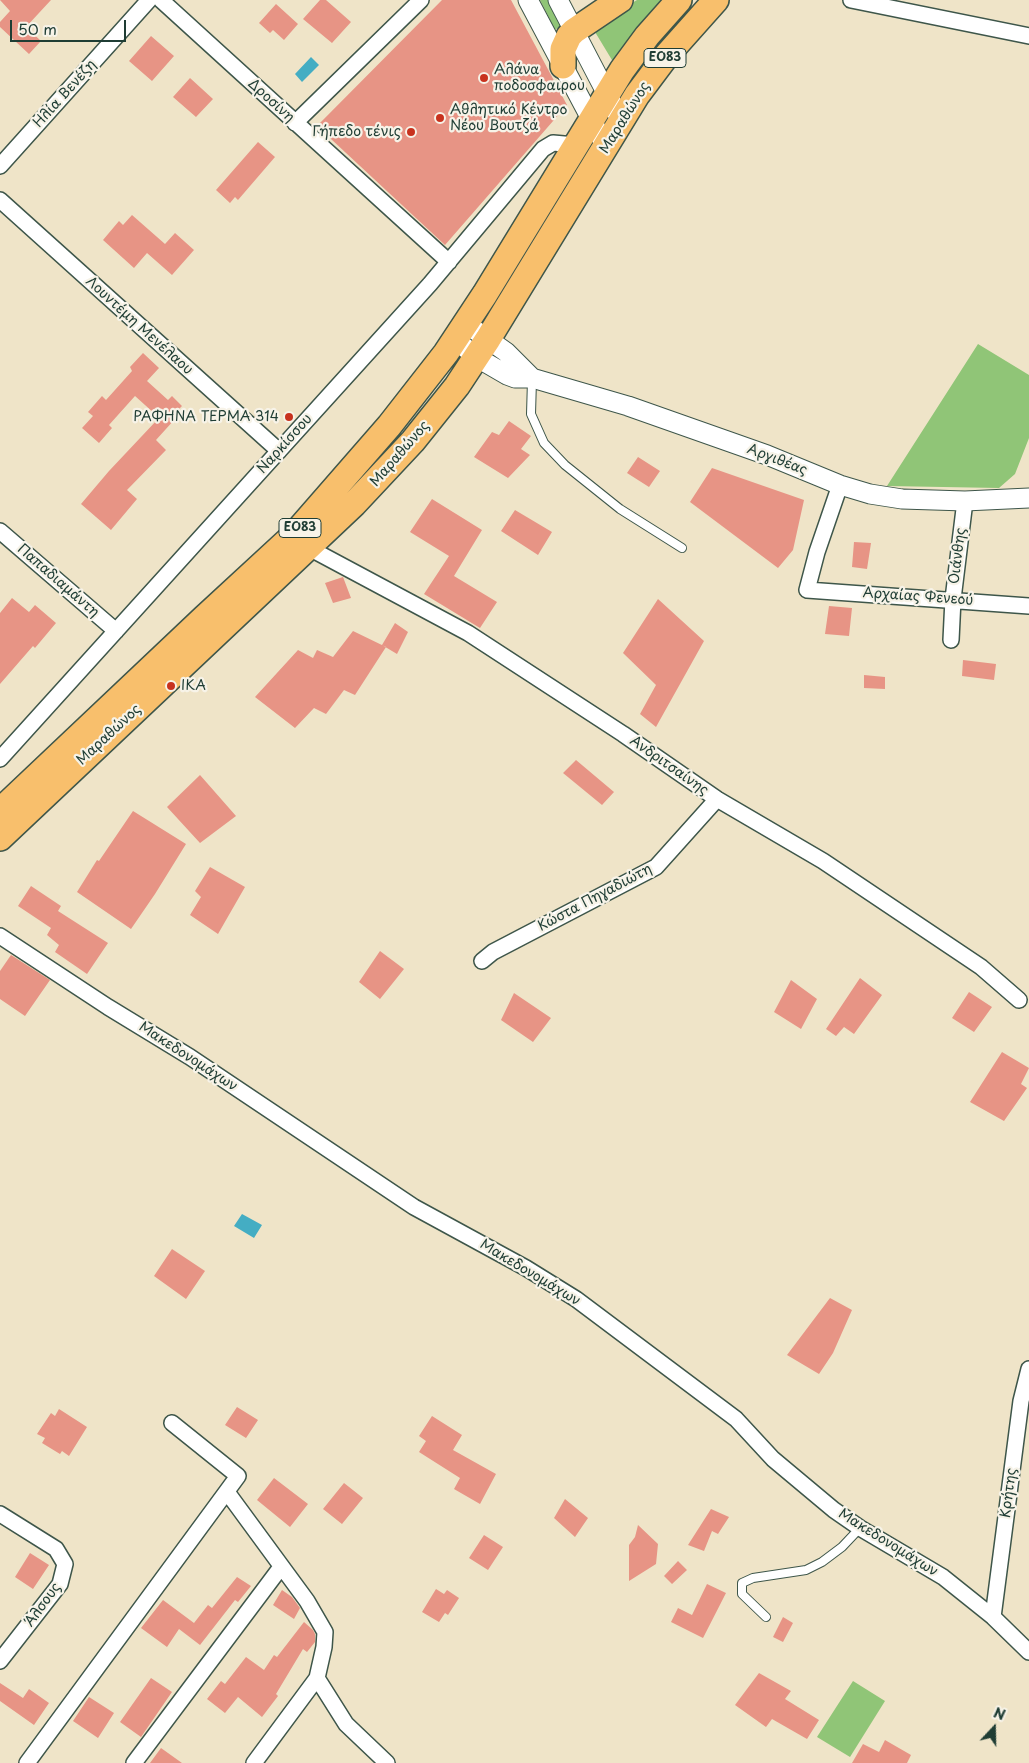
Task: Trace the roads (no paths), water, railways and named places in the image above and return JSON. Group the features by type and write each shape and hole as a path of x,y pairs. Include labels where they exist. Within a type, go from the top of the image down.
{"main road":[{"path":"563,66 564,47 567,38 574,31 620,0"},
{"name":"Μαραθώνος","path":"0,811 294,535 389,426 423,384 460,331 591,119 647,36 678,0"},
{"name":"Μαραθώνος","path":"0,838 308,548 366,492 407,448 457,386 482,348 637,95 668,55 716,0"}],"street":[{"name":"Ηλία Βενέζη","path":"0,166 149,0"},
{"name":"Δροσίνη","path":"161,0 449,262"},
{"path":"295,123 421,0"},
{"path":"528,0 606,147"},
{"path":"558,0 621,120"},
{"path":"851,0 1029,36"},
{"name":"Ναρκίσσου","path":"0,759 449,262 543,149 553,144 575,145"},
{"name":"Λουντέμη Μενέλαου","path":"0,200 279,451"},
{"name":"Αργιθέας","path":"460,331 482,348 507,375 515,378 532,378 628,406 767,455 840,485 870,494 902,499 965,501 1029,498"},
{"name":"Αρχαίας Φενεού","path":"840,485 807,590 1029,606"},
{"name":"Οιάνθης","path":"951,640 953,600 965,501"},
{"name":"Παπαδιαμάντη","path":"0,531 116,631"},
{"name":"Ανδριτσαίνης","path":"308,548 468,634 624,734 717,799 823,861 981,967 1019,1000"},
{"name":"Κώστα Πηγαδιώτη","path":"482,961 493,952 656,866 717,799"},
{"name":"Μακεδονομάχων","path":"0,936 108,1007 190,1057 414,1207 526,1268 576,1299 736,1419 773,1458 834,1510 860,1528 943,1577 993,1617 1029,1652"},
{"name":"Κρήτης","path":"993,1617 1021,1401 1029,1369"},
{"path":"27,1763 238,1476 172,1422"},
{"path":"227,1492 307,1602 325,1632 324,1647 317,1678 254,1763"},
{"name":"Άλσους","path":"0,1514 56,1549 65,1564 60,1584 0,1661"},
{"path":"134,1763 281,1567"},
{"path":"317,1678 346,1724 387,1763"}],"lane":[{"path":"532,378 531,414 544,443 565,465 620,509 682,548"},
{"path":"766,1617 742,1594 742,1583 753,1578 806,1570 822,1562 842,1548 860,1528"}],"water":[{"path":"311,57 319,65 302,82 295,74"},
{"path":"242,1214 262,1225 254,1238 234,1226"}],"place":[{"name":"Αλάνα ποδοσφαιρου","path":"484,78"},
{"name":"Αθλητικό Κέντρο Νέου Βουτζά","path":"440,118"},
{"name":"Γήπεδο τένις","path":"411,132"},
{"name":"ΡΑΦΗΝΑ ΤΕΡΜΑ 314","path":"289,417"},
{"name":"ΙΚΑ","path":"171,686"}]}
